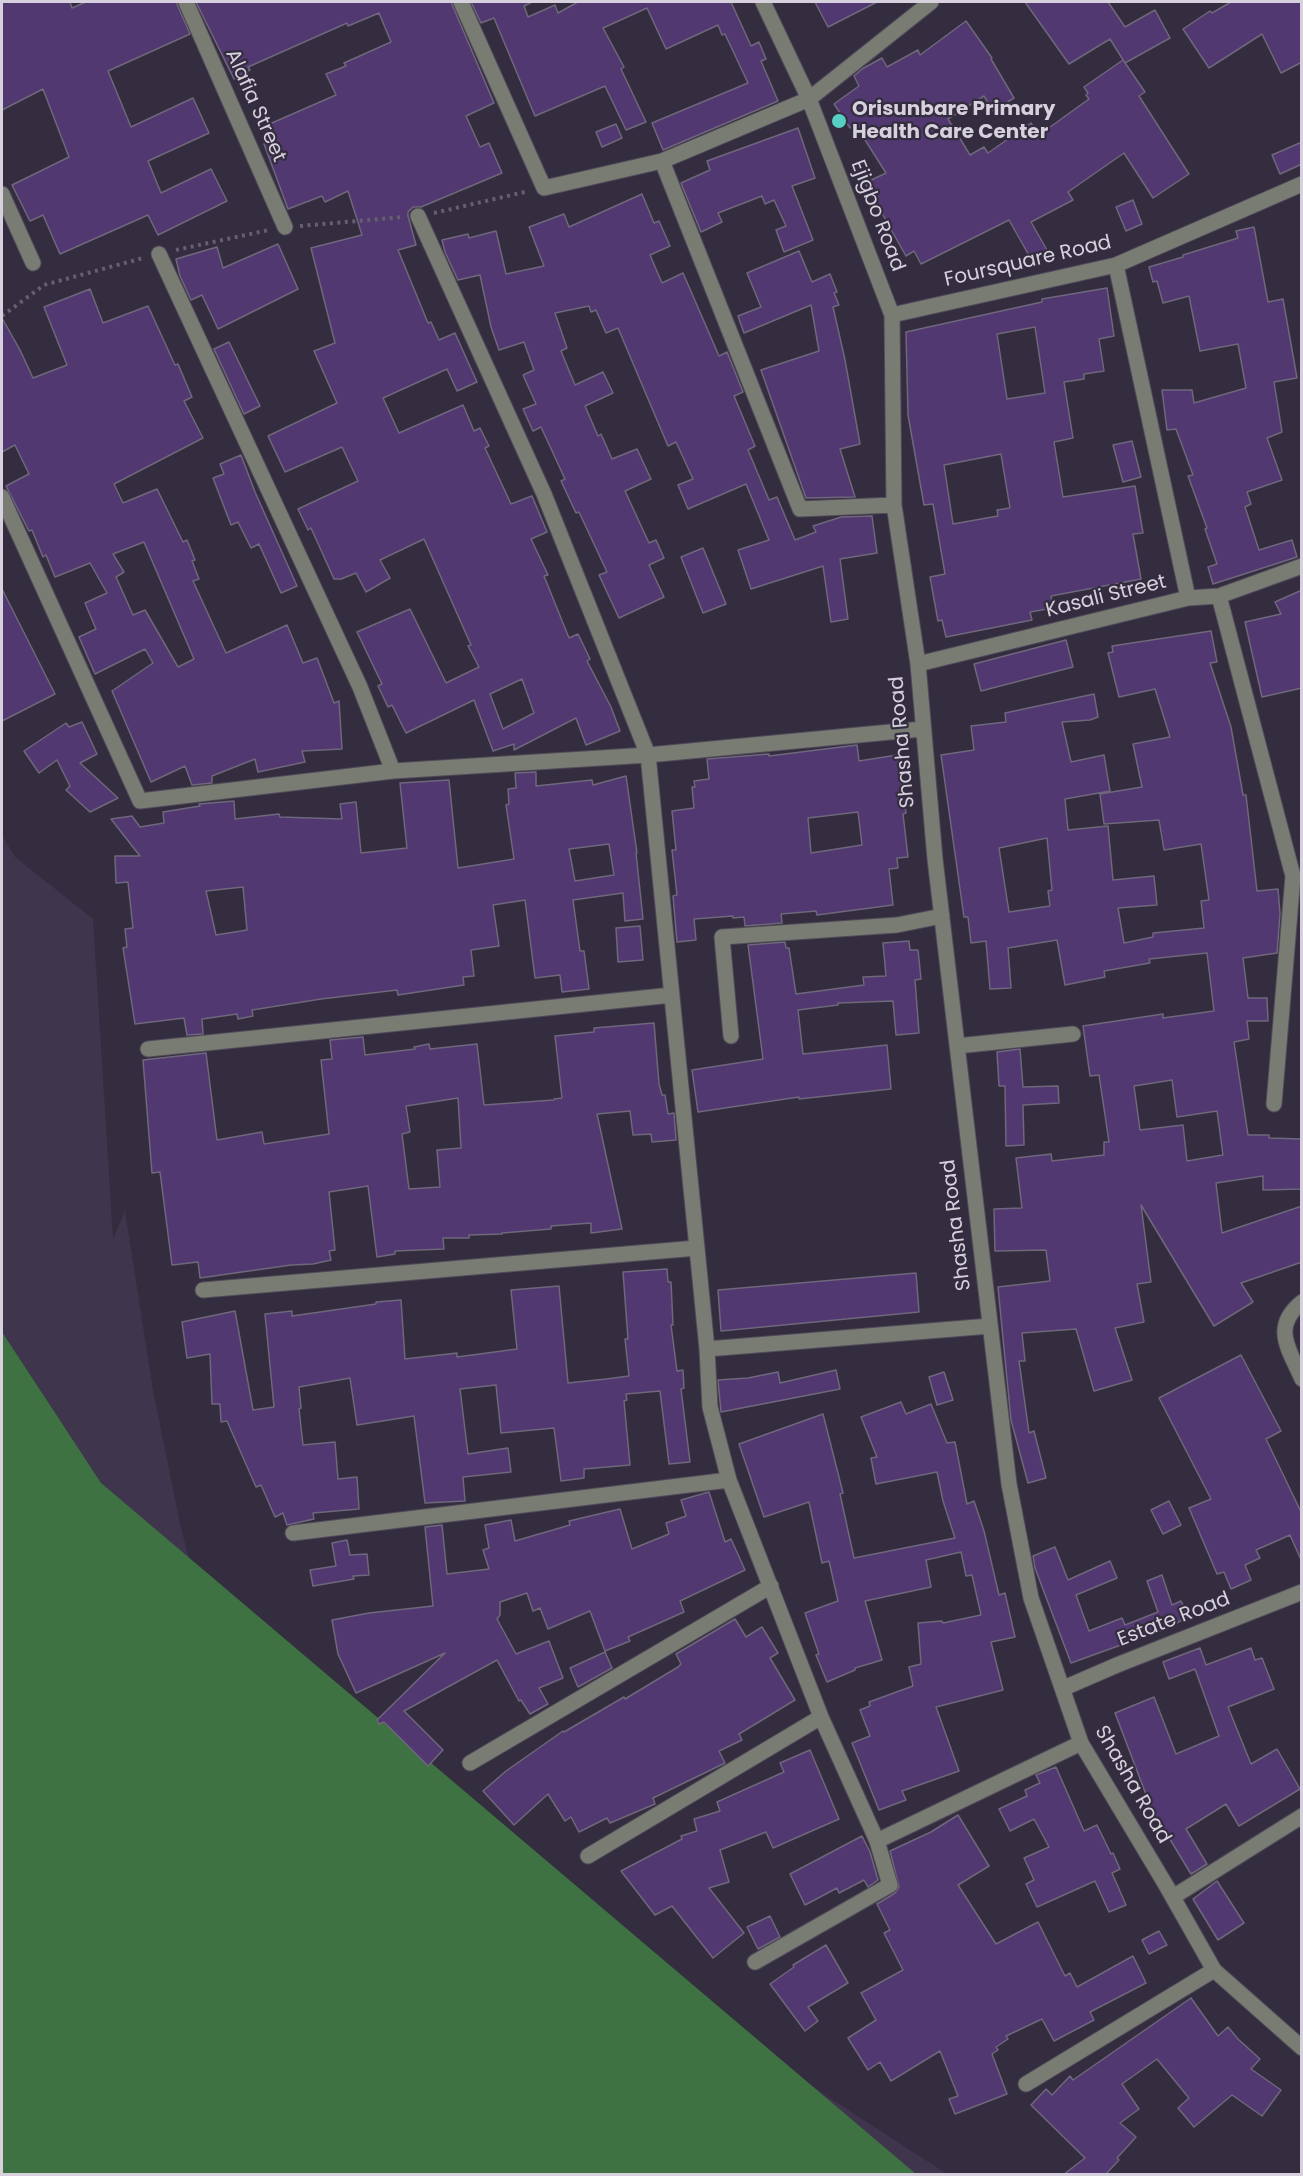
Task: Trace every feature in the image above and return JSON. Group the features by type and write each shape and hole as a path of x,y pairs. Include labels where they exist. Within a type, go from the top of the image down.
{"street":[{"name":"Alafia Street","path":"186,2 285,227"},
{"path":"461,2 544,188 662,161 809,99 931,2"},
{"name":"Ejigbo Road","path":"763,2 809,99 892,315"},
{"path":"662,161 800,509 894,505"},
{"name":"Foursquare Road","path":"892,315 1116,265 1302,184"},
{"path":"2,194 33,263"},
{"path":"418,216 544,494 648,755 707,1348 710,1407 729,1480 821,1717 877,1841 890,1885 755,1962"},
{"path":"159,254 360,687 393,771"},
{"path":"1116,265 1188,598"},
{"name":"Shasha Road","path":"892,315 894,505 918,664 922,729 942,916 1009,1484 1031,1598 1064,1688 1081,1743 1214,1970 1302,2048"},
{"path":"2,497 140,801 393,771 648,755 922,729"},
{"name":"Kasali Street","path":"918,664 1188,598 1220,596 1302,566"},
{"path":"1220,596 1297,874 1274,1104"},
{"path":"731,1036 722,937 897,926 942,916"},
{"path":"148,1049 672,995"},
{"path":"957,1046 1073,1034"},
{"path":"203,1290 697,1248"},
{"path":"1302,1302 1287,1318 1283,1336 1302,1379"},
{"path":"707,1348 990,1326"},
{"path":"293,1533 729,1480"},
{"path":"470,1763 771,1586"},
{"name":"Estate Road","path":"1064,1688 1302,1592"},
{"path":"588,1856 821,1717"},
{"path":"877,1841 1081,1743"},
{"path":"1173,1897 1302,1816"},
{"path":"1026,2084 1214,1970"}],"path":[{"path":"2,316 44,285 159,254 285,227"}],"shaded area":[{"path":"2,835 15,857 93,919 113,1239 125,1211 153,1390 180,1524 197,1590 765,2056 947,2174 2,2174"}],"green space":[{"path":"2,1332 101,1483 916,2174 2,2174"}],"building":[{"path":"2,2 70,2 72,8 86,2 176,2 190,34 108,71 131,127 193,98 209,133 148,161 161,193 211,169 227,201 158,235 148,215 60,254 43,215 30,221 12,185 69,157 43,89 2,110"},
{"path":"196,2 451,2 494,103 466,116 480,147 489,143 502,173 421,207 413,207 408,212 408,216 416,245 398,250 428,323 431,322 439,340 455,333 477,382 457,391 447,369 383,398 399,433 463,405 474,431 480,428 489,446 485,448 511,504 532,496 547,532 531,539 548,575 544,576 569,638 578,634 590,659 587,661 611,707 620,731 586,745 576,718 514,750 514,744 493,751 474,700 406,733 392,705 388,707 378,686 382,684 357,632 410,609 446,683 479,667 468,646 471,645 424,539 380,560 390,578 366,592 356,573 341,579 334,579 311,528 308,530 298,509 358,481 342,447 285,472 268,436 337,403 314,351 335,343 311,248 362,235 348,191 325,202 322,196 288,209 264,144 272,141 265,126 336,95 326,74 346,66 344,63 391,42 379,13 348,26 347,23 248,67 250,70 234,79","holes":["522,679 534,713 503,729 490,694"]},
{"path":"471,2 532,2 524,6 528,17 555,5 558,13 578,2 731,2 751,46 759,42 766,59 761,61 778,101 663,150 652,123 748,83 725,34 722,35 718,25 666,49 647,8 603,28 624,67 621,69 646,122 626,130 605,86 535,116 494,18 481,23"},
{"path":"815,2 877,2 828,27"},
{"path":"1025,2 1108,2 1125,27 1155,10 1170,38 1125,63 1110,39 1069,64"},
{"path":"1231,2 1302,2 1302,62 1281,73 1262,34 1209,68 1183,29 1210,11 1212,13"},
{"path":"966,21 992,58 1014,98 993,111 984,96 948,119 970,155 984,147 988,153 1031,123 1039,135 1089,99 1084,87 1123,60 1145,92 1139,96 1189,174 1153,198 1124,153 1068,192 1073,200 1031,222 1047,250 1031,259 1009,220 921,264 914,251 906,256 865,183 886,173 855,124 850,128 834,104 859,86 854,76 862,69 882,58 887,67 918,50 920,55"},
{"path":"616,124 622,138 602,147 596,132"},
{"path":"798,128 815,178 792,186 813,240 784,252 776,230 786,226 774,200 765,204 762,196 718,213 722,222 701,232 681,183 710,170 707,161"},
{"path":"1302,142 1302,164 1280,174 1272,155"},
{"path":"642,194 654,223 659,221 670,246 650,255 662,283 683,273 719,356 727,352 743,392 734,396 755,446 748,450 769,500 777,497 795,540 816,532 813,526 841,517 872,516 877,553 840,559 848,619 831,622 823,566 751,589 738,550 769,540 746,484 688,509 678,485 693,479 676,442 668,446 618,328 606,333 596,310 591,312 589,306 555,313 567,348 561,351 575,385 603,372 613,393 585,406 598,436 601,434 612,459 637,449 651,479 625,491 649,543 656,540 664,558 649,565 664,597 619,618 599,575 607,572 579,512 576,513 561,481 565,479 541,427 533,431 523,409 536,404 523,375 534,370 524,342 499,350 491,327 480,275 458,280 442,240 468,234 469,238 496,231 506,274 544,266 529,227 564,214 569,227"},
{"path":"1133,200 1142,224 1126,231 1116,207"},
{"path":"1254,227 1268,302 1283,299 1297,378 1274,382 1282,432 1267,438 1282,480 1247,492 1251,504 1245,507 1259,550 1292,540 1297,557 1213,584 1208,567 1217,564 1188,476 1193,475 1176,429 1167,430 1162,390 1192,390 1194,403 1246,388 1238,344 1200,351 1189,296 1163,303 1157,281 1153,282 1149,267 1238,238 1236,231"},
{"path":"278,244 298,289 218,329 202,295 191,300 180,276 176,259 217,247 223,268"},
{"path":"799,251 812,282 830,274 837,292 834,293 839,305 833,307 860,444 840,449 855,497 806,498 761,370 819,351 811,305 744,333 738,316 761,307 747,273"},
{"path":"1107,288 1114,336 1099,339 1104,371 1084,374 1084,379 1064,382 1073,438 1054,442 1063,497 1135,486 1143,533 1133,534 1141,579 1051,596 1053,608 1030,612 1032,620 946,637 942,620 938,621 930,577 945,574 933,504 924,505 908,415 906,332 1042,302 1042,299","holes":["1035,327 1045,393 1007,399 997,334","1001,454 1010,508 997,510 998,516 953,524 944,465"]},
{"path":"90,289 103,323 148,306 192,397 184,401 203,438 114,484 123,503 157,489 183,542 187,540 199,579 193,581 226,653 287,625 303,663 317,658 334,703 339,701 342,749 302,751 305,762 258,772 255,759 212,776 212,783 192,785 185,766 151,782 112,691 153,663 145,649 95,674 79,637 96,629 85,603 107,593 90,563 55,577 46,555 43,557 32,530 29,531 6,486 29,474 15,445 2,452 2,318 33,378 67,365 44,307","holes":["144,542 194,659 178,667 145,610 133,615 116,577 124,572 113,554"]},
{"path":"229,342 260,406 244,414 214,349"},
{"path":"1132,441 1141,477 1123,482 1113,445"},
{"path":"241,455 297,586 281,593 259,544 251,548 238,522 231,525 213,478 224,474 220,464"},
{"path":"703,548 726,604 703,613 681,557"},
{"path":"2,589 55,694 2,721"},
{"path":"1302,590 1302,688 1262,697 1245,622 1281,614 1275,602"},
{"path":"1211,631 1217,662 1210,663 1231,727 1243,795 1246,795 1257,891 1278,889 1280,914 1277,953 1243,958 1248,998 1267,998 1268,1021 1247,1021 1249,1039 1234,1042 1248,1135 1302,1139 1302,1189 1263,1190 1263,1176 1216,1183 1222,1233 1302,1206 1302,1262 1241,1283 1253,1302 1214,1326 1141,1205 1151,1282 1137,1284 1144,1322 1115,1328 1132,1380 1094,1391 1076,1329 1022,1333 1025,1361 1019,1361 1029,1433 1034,1431 1046,1478 1028,1483 1011,1420 998,1287 1050,1281 1046,1250 995,1251 994,1209 1022,1208 1016,1158 1051,1154 1052,1161 1104,1155 1104,1142 1109,1142 1099,1075 1090,1076 1083,1026 1163,1014 1163,1018 1214,1011 1207,953 1149,959 1150,963 1104,971 1105,977 1065,985 1057,940 1008,948 1011,988 990,989 986,941 971,943 968,917 964,917 941,755 974,750 971,726 1006,722 1005,713 1094,694 1098,717 1090,720 1062,722 1071,762 1104,755 1110,791 1065,799 1068,830 1108,826 1113,880 1154,876 1157,905 1118,908 1124,943 1153,937 1153,933 1204,928 1201,901 1209,900 1201,844 1164,850 1159,820 1104,824 1100,794 1142,787 1133,744 1170,737 1155,689 1119,697 1108,653 1113,652 1112,646","holes":["1047,838 1052,890 1048,891 1050,906 1009,912 999,848","1172,1080 1177,1117 1217,1111 1223,1155 1187,1161 1183,1125 1140,1130 1134,1086"]},
{"path":"1066,640 1073,667 981,691 974,664"},
{"path":"82,722 97,754 80,763 118,798 90,812 66,790 70,786 57,760 39,773 24,751 66,723 69,727"},
{"path":"857,745 859,761 897,755 906,813 903,814 908,857 897,858 898,868 889,869 893,905 817,915 816,911 781,914 782,923 745,926 744,917 694,919 696,940 677,942 673,896 677,895 672,850 676,850 672,811 694,808 692,787 695,787 694,781 709,779 707,759 769,754 769,756","holes":["858,812 862,845 811,853 808,818"]},
{"path":"536,772 536,786 592,780 593,785 626,776 637,853 643,919 625,921 623,893 573,900 580,951 584,951 589,989 562,992 560,975 535,978 525,900 493,905 499,946 471,950 474,976 463,977 464,985 398,995 397,990 321,999 252,1010 253,1016 238,1019 237,1014 202,1019 203,1034 187,1035 184,1018 135,1024 123,948 127,947 125,929 133,928 128,882 116,883 115,856 140,856 111,819 132,816 140,827 164,823 163,812 200,806 199,804 234,801 235,819 279,814 280,817 342,819 340,804 356,802 361,853 407,848 400,783 449,780 458,868 514,859 506,805 509,804 508,789 516,788 515,773","holes":["609,844 614,875 575,881 569,849","243,887 247,930 216,935 206,891"]},
{"path":"640,926 643,960 618,962 616,928"},
{"path":"909,941 910,950 918,950 921,979 915,980 919,1033 896,1035 893,1001 838,1003 838,1005 798,1010 803,1054 887,1045 891,1089 799,1099 799,1097 698,1112 692,1070 763,1059 748,945 785,942 786,948 789,948 796,994 864,985 863,977 886,976 883,943"},
{"path":"654,1023 659,1084 662,1095 665,1095 668,1114 674,1113 676,1140 652,1142 651,1134 633,1135 630,1111 597,1114 622,1229 591,1233 591,1223 551,1226 551,1229 502,1234 469,1235 469,1238 443,1238 444,1249 395,1251 395,1254 377,1257 368,1186 329,1192 335,1250 329,1251 331,1260 200,1278 198,1262 172,1265 160,1172 152,1173 143,1060 206,1053 217,1140 262,1132 264,1144 329,1134 321,1060 332,1059 330,1040 363,1037 365,1055 415,1049 414,1047 429,1044 430,1049 477,1044 484,1105 562,1098 555,1036 594,1032 594,1028","holes":["458,1098 461,1148 437,1150 440,1187 409,1189 402,1134 410,1132 406,1106"]},
{"path":"1020,1049 1023,1087 1058,1086 1059,1103 1023,1105 1024,1145 1006,1146 1005,1086 999,1086 997,1052"},
{"path":"667,1269 668,1282 671,1282 673,1325 671,1325 677,1371 683,1370 684,1388 681,1389 690,1462 669,1464 660,1391 626,1394 627,1400 624,1401 630,1465 584,1469 584,1478 561,1481 554,1428 501,1433 496,1385 460,1389 468,1454 508,1448 511,1472 463,1477 465,1501 425,1503 414,1416 357,1425 350,1378 299,1387 301,1408 299,1409 303,1445 335,1442 338,1479 357,1477 359,1509 313,1513 314,1519 287,1525 283,1513 275,1517 261,1485 256,1487 227,1421 221,1422 220,1404 212,1404 210,1354 187,1358 182,1322 235,1311 253,1410 274,1407 265,1314 292,1311 292,1316 401,1300 405,1359 457,1353 457,1357 517,1349 511,1290 559,1286 568,1383 629,1376 625,1339 628,1339 623,1272"},
{"path":"916,1273 919,1312 721,1331 718,1290"},
{"path":"1241,1355 1281,1431 1266,1439 1302,1514 1302,1562 1290,1535 1256,1550 1260,1558 1245,1565 1251,1580 1231,1589 1224,1572 1217,1574 1189,1508 1211,1499 1159,1398"},
{"path":"836,1370 840,1389 721,1412 718,1380 748,1378 778,1372 780,1383"},
{"path":"944,1372 953,1400 937,1405 929,1377"},
{"path":"901,1402 906,1414 931,1404 947,1443 955,1442 967,1504 974,1501 984,1531 999,1595 1005,1593 1015,1637 991,1642 1003,1690 936,1707 959,1771 902,1791 906,1800 879,1810 852,1743 870,1736 860,1710 870,1706 869,1702 913,1686 909,1667 921,1664 918,1623 942,1621 943,1623 981,1615 972,1575 966,1576 961,1552 926,1560 931,1587 865,1601 882,1660 855,1668 827,1682 816,1655 819,1654 805,1613 838,1601 829,1561 822,1563 809,1502 764,1517 739,1444 823,1414 843,1493 840,1494 854,1558 955,1538 943,1501 937,1472 876,1484 871,1458 877,1457 861,1417"},
{"path":"709,1492 725,1542 731,1539 745,1570 680,1601 684,1612 628,1637 630,1641 605,1651 590,1611 548,1629 540,1608 533,1611 527,1593 500,1602 500,1615 497,1619 516,1654 549,1641 563,1678 539,1688 548,1704 530,1714 521,1700 519,1701 497,1660 404,1711 443,1750 428,1766 384,1722 379,1724 377,1720 445,1653 356,1693 338,1654 332,1620 369,1613 433,1606 425,1527 442,1525 447,1574 489,1569 483,1550 489,1548 485,1525 511,1520 515,1541 570,1525 569,1521 620,1509 632,1549 669,1534 666,1523 686,1516 681,1500"},
{"path":"1169,1501 1181,1525 1163,1534 1151,1510"},
{"path":"347,1540 350,1555 367,1554 369,1575 353,1576 354,1579 313,1586 310,1570 336,1566 332,1543"},
{"path":"1055,1547 1068,1580 1110,1561 1117,1578 1076,1595 1089,1631 1122,1618 1125,1625 1158,1612 1147,1581 1162,1575 1172,1605 1181,1601 1189,1616 1168,1628 1071,1663 1035,1568 1033,1556"},
{"path":"735,1619 746,1637 762,1627 778,1653 770,1658 795,1700 739,1734 742,1740 719,1751 725,1763 653,1798 655,1804 610,1823 607,1818 579,1832 571,1817 565,1821 548,1794 514,1825 483,1791 506,1771 563,1731 624,1697 625,1699 678,1667 681,1664 676,1654"},
{"path":"1200,1648 1206,1665 1251,1648 1255,1660 1262,1658 1274,1689 1228,1707 1251,1764 1277,1749 1300,1789 1239,1826 1226,1804 1186,1829 1207,1864 1191,1874 1145,1798 1147,1797 1115,1713 1154,1697 1176,1754 1219,1736 1195,1669 1169,1679 1163,1662"},
{"path":"605,1652 612,1668 578,1687 570,1668"},
{"path":"810,1750 839,1819 773,1848 766,1832 720,1850 729,1882 709,1888 744,1933 713,1958 672,1906 655,1915 621,1871 682,1839 681,1836 697,1831 694,1819 720,1811 717,1802 784,1772 780,1763"},
{"path":"1056,1767 1084,1831 1097,1825 1111,1854 1113,1853 1120,1869 1112,1873 1126,1905 1109,1912 1095,1881 1037,1907 1026,1884 1034,1880 1024,1858 1049,1847 1034,1819 1010,1831 999,1809 1027,1796 1025,1790 1040,1783 1036,1775"},
{"path":"958,1815 989,1866 958,1885 996,1944 1038,1922 1065,1976 1070,1973 1077,1987 1133,1956 1146,1983 1090,2012 1094,2020 1054,2041 1042,2019 1006,2036 1008,2039 996,2047 998,2050 992,2054 1007,2094 955,2114 949,2099 958,2096 940,2051 891,2081 880,2062 868,2070 848,2038 876,2020 861,1993 903,1970 884,1933 890,1930 877,1904 895,1893 899,1887 890,1851 931,1832"},
{"path":"862,1836 870,1852 878,1880 868,1887 864,1880 839,1893 837,1888 805,1905 790,1874"},
{"path":"1217,1881 1244,1923 1218,1940 1193,1899"},
{"path":"770,1916 780,1937 758,1949 747,1927"},
{"path":"1159,1931 1167,1945 1149,1954 1142,1940"},
{"path":"826,1945 848,1983 808,2007 818,2021 805,2031 770,1984 794,1967 793,1965"},
{"path":"1191,1998 1218,2036 1228,2027 1260,2059 1251,2069 1281,2090 1262,2116 1232,2095 1194,2127 1178,2108 1189,2098 1157,2059 1122,2084 1139,2109 1120,2123 1136,2137 1117,2158 1119,2160 1105,2175 1063,2175 1085,2158 1031,2105 1046,2089 1052,2095 1070,2076 1073,2080"}],"place":[{"name":"Orisunbare Primary Health Care Center","path":"839,121"}]}
